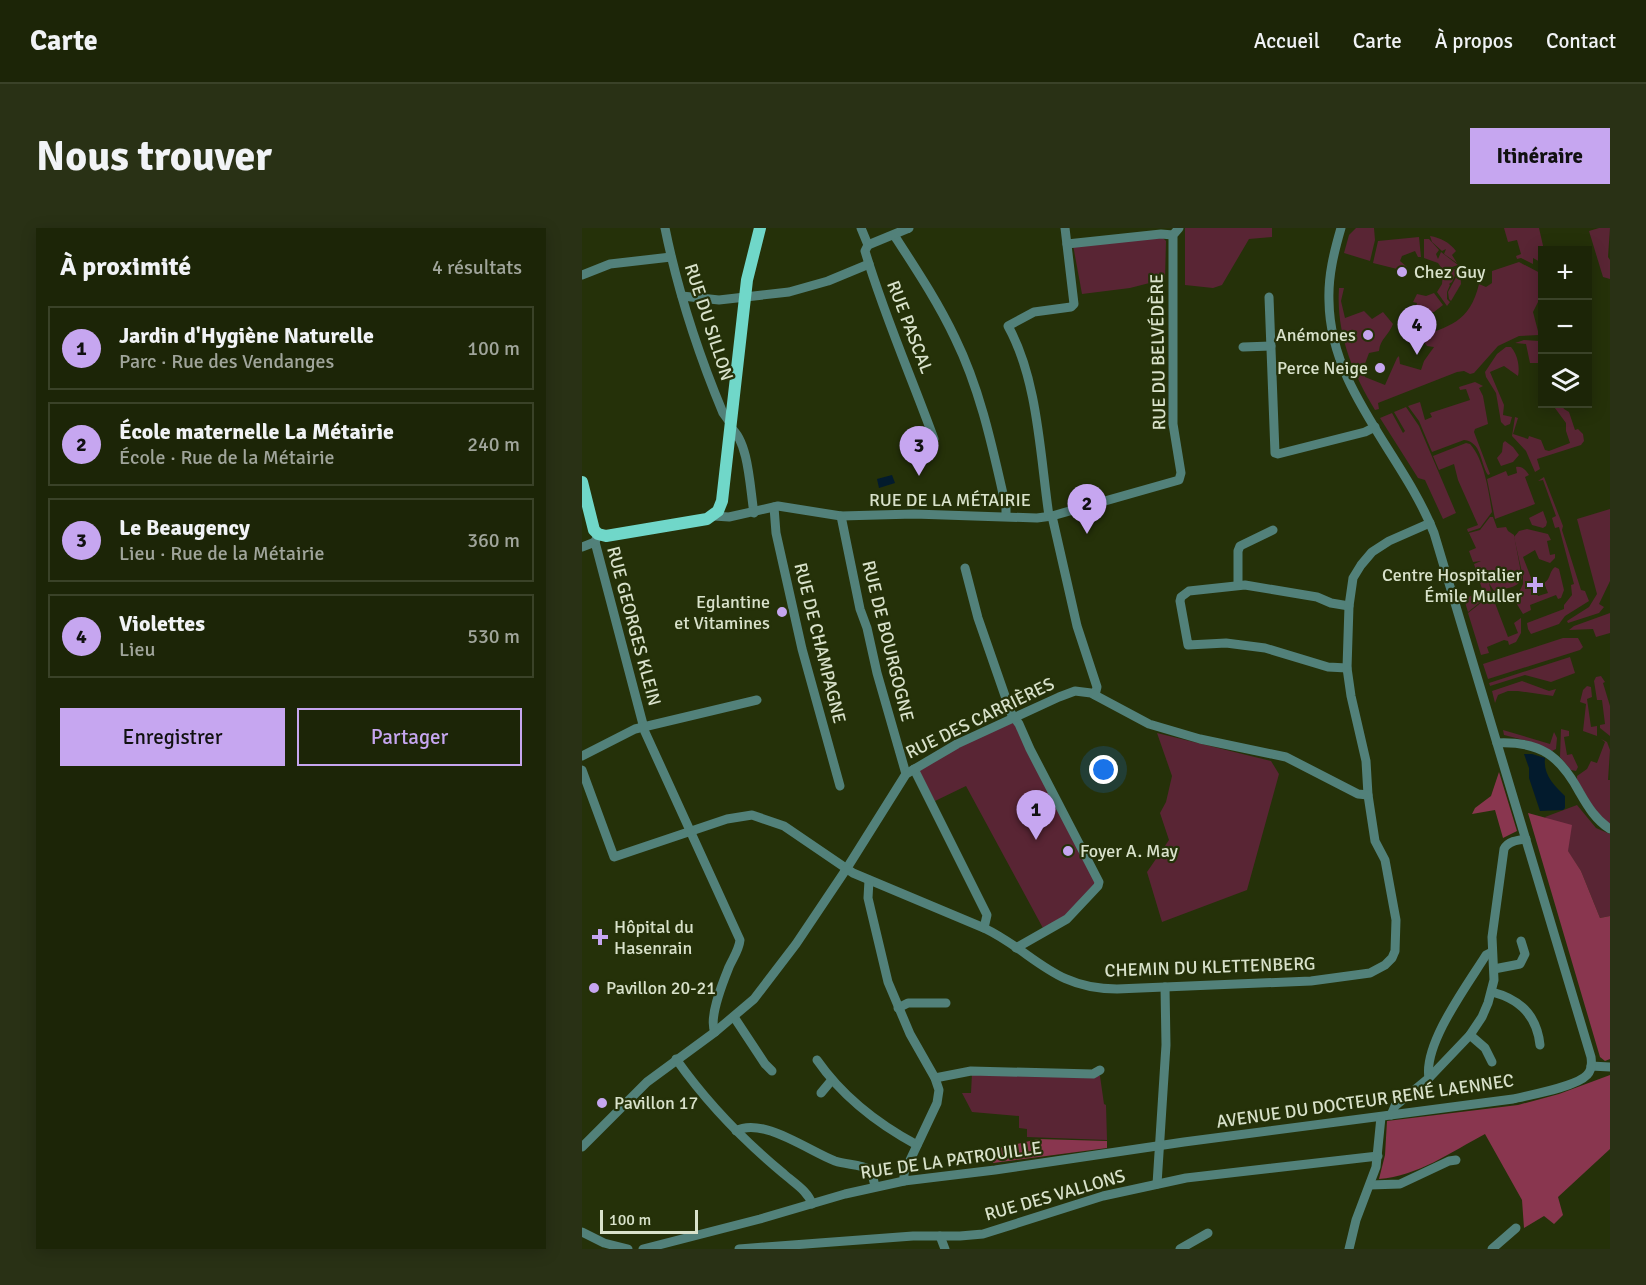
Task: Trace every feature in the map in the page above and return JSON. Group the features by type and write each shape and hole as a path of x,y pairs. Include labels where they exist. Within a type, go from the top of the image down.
{"main road":[{"path":"582,482 596,538 714,516 722,501 749,269 760,228"}],"street":[{"name":"RUE DU SILLON","path":"665,228 671,257 702,363 723,413 736,432 745,452 754,513"},
{"name":"RUE PASCAL","path":"861,228 868,245 865,251 887,320 914,383 934,439"},
{"path":"868,245 909,228"},
{"path":"1065,228 1074,304 1071,307 1034,312 1008,326 1021,354 1029,384 1050,516 1077,626 1097,687 1095,695"},
{"path":"1341,228 1333,255 1329,286 1331,329 1344,372 1414,490 1430,523 1588,1046 1591,1066 1610,1067"},
{"path":"1067,244 1176,231"},
{"name":"RUE DU BELVÉDÈRE","path":"1176,231 1173,424 1181,478"},
{"path":"894,235 933,296 957,340 987,428 1006,507 1006,516"},
{"path":"582,275 609,264 671,257"},
{"path":"682,296 719,300 789,292 817,285 869,264"},
{"path":"1269,297 1275,453 1365,432 1375,427"},
{"path":"1243,346 1271,346"},
{"name":"RUE DE LA MÉTAIRIE","path":"714,516 723,518 774,507 841,516 914,514 1050,516 1171,484 1181,478"},
{"name":"RUE DE CHAMPAGNE","path":"774,507 776,533 802,649 840,786"},
{"name":"RUE DE BOURGOGNE","path":"841,516 860,609 867,628 877,673 910,771 987,915 984,928"},
{"name":"CHEMIN DU KLETTENBERG","path":"582,770 614,856 727,819 752,815 784,826 853,873 997,934 1060,978 1091,987 1117,989 1311,981 1370,973 1385,965 1392,958 1395,951 1396,920 1385,860 1375,841 1368,795 1366,761 1351,696 1347,668 1348,606 1353,578 1372,552 1389,541 1430,523"},
{"path":"1238,585 1240,546 1273,530"},
{"path":"582,547 596,538"},
{"name":"RUE GEORGES KLEIN","path":"596,538 643,727"},
{"path":"965,568 978,618 1011,712 1099,882 1098,886 1067,919 1016,948"},
{"path":"1347,668 1328,668 1286,654 1255,647 1226,643 1188,645 1180,606 1181,597 1189,591 1238,585 1308,595 1348,606"},
{"name":"RUE DES CARRIÈRES","path":"582,1147 647,1082 715,1032 754,999 796,944 910,771 957,744 1015,717 1075,691 1095,695 1149,724 1200,740 1286,757 1358,794 1368,795"},
{"path":"582,756 643,727 757,700"},
{"path":"643,727 740,940 740,946 716,1008 712,1026 715,1032"},
{"path":"1497,743 1532,746 1556,758 1566,768 1596,818 1610,829"},
{"path":"1391,1115 1395,1106 1429,1078 1470,1035 1482,1017 1492,992 1494,969 1492,952 1504,849 1511,842 1526,839"},
{"path":"868,880 868,898 888,982 910,1034 935,1078 939,1090 937,1103 904,1173 904,1181"},
{"path":"1494,969 1520,964 1525,954 1521,941"},
{"path":"1429,1078 1427,1069 1437,1036 1486,955 1492,952"},
{"path":"1157,1184 1166,1045 1166,987"},
{"path":"1492,992 1514,1000 1526,1012 1538,1030 1540,1045"},
{"path":"898,1008 908,1004 946,1003"},
{"path":"734,1017 772,1071"},
{"path":"1470,1035 1485,1048 1492,1062"},
{"path":"676,1059 704,1096 736,1131 805,1192 812,1204"},
{"path":"817,1060 831,1081 888,1128 917,1145"},
{"name":"AVENUE DU DOCTEUR RENÉ LAENNEC","path":"1160,1146 1513,1099 1572,1084 1585,1077 1591,1066"},
{"path":"935,1078 971,1071 1093,1074 1101,1070"},
{"path":"820,1093 831,1081"},
{"path":"1349,1249 1356,1220 1370,1185 1378,1156 1381,1117"},
{"path":"736,1131 748,1128 766,1130 835,1161 861,1166 871,1170 876,1186"},
{"name":"RUE DE LA PATROUILLE","path":"645,1249 876,1186 1160,1146"},
{"name":"RUE DES VALLONS","path":"739,1249 855,1245 913,1236 983,1234 1103,1196 1186,1178 1378,1156"},
{"path":"1370,1185 1401,1184 1449,1161 1456,1160"},
{"path":"1492,1249 1516,1228"},
{"path":"1180,1249 1208,1233"},
{"path":"940,1236 945,1249"},
{"path":"584,1237 628,1249"}],"shaded area":[{"path":"1185,228 1272,228 1272,237 1249,239 1222,285 1213,288 1185,285"},
{"path":"1356,228 1374,228 1375,240 1370,261 1344,253 1349,235"},
{"path":"1504,228 1539,228 1543,246 1538,246 1538,261 1533,258 1533,264 1521,258 1517,259 1516,256 1521,254 1517,240 1508,242"},
{"path":"1610,228 1608,257 1610,279 1603,277 1589,231"},
{"path":"1430,236 1444,241 1456,251 1452,255 1457,263 1444,254 1446,249 1442,251 1432,242"},
{"path":"1419,237 1421,257 1418,257 1415,251 1402,256 1400,261 1407,267 1405,271 1373,263 1378,241"},
{"path":"1163,238 1166,241 1165,279 1130,288 1082,294 1073,245"},
{"path":"1424,239 1429,239 1439,250 1436,254 1438,259 1441,252 1458,265 1443,270 1438,263 1424,258"},
{"path":"1519,262 1538,272 1538,302 1533,312 1538,335 1519,336 1498,346 1474,373 1457,372 1378,403 1379,409 1375,410 1359,381 1347,352 1340,321 1339,288 1344,288 1341,301 1345,318 1364,311 1372,319 1383,312 1393,324 1381,343 1379,351 1369,353 1363,369 1365,377 1385,385 1399,356 1400,364 1421,370 1424,361 1434,347 1427,346 1415,338 1448,326 1464,315 1475,297 1479,284 1486,287 1492,283 1492,271"},
{"path":"1458,268 1449,284 1447,299 1450,302 1447,306 1437,292 1442,284 1443,273"},
{"path":"1460,270 1461,284 1451,301 1448,292"},
{"path":"1434,293 1443,305 1434,312 1414,313 1417,303 1413,302 1417,294 1426,296"},
{"path":"1524,340 1538,341 1538,363 1530,363 1526,344 1515,343"},
{"path":"1506,347 1511,347 1515,354 1519,365 1518,376 1504,366 1490,372 1504,405 1503,415 1512,417 1510,424 1505,426 1501,422 1496,393 1485,372 1497,354"},
{"path":"1475,382 1483,386 1479,388 1483,396 1488,424 1475,429 1474,432 1490,474 1488,475 1480,454 1470,442 1464,440 1432,452 1419,421 1408,406 1420,402 1425,420 1432,417 1430,413 1470,400 1466,389 1460,390 1459,387"},
{"path":"1406,407 1419,426 1456,513 1443,519 1425,480 1418,478 1380,418 1392,413 1403,433 1405,431 1394,412"},
{"path":"1555,408 1563,408 1569,412 1575,430 1578,429 1583,434 1584,441 1581,445 1537,459 1540,469 1535,472 1526,451 1512,436 1515,417 1518,418 1513,434 1541,440 1545,450 1549,451 1570,443 1566,423"},
{"path":"1505,441 1519,455 1513,462 1501,466 1497,458 1502,452"},
{"path":"1466,443 1470,444 1479,458 1492,512 1480,528 1468,532 1467,529 1478,525 1458,480 1454,464 1439,470 1433,456"},
{"path":"1516,467 1524,469 1529,475 1525,477 1535,504 1495,519 1487,479 1506,471 1508,476 1517,473"},
{"path":"1544,477 1563,526 1562,530 1581,590 1585,591 1589,601 1565,616 1559,624 1531,634 1527,623 1564,609 1564,605 1572,595 1571,585 1574,584 1559,527 1555,528 1552,518 1556,516 1543,480 1538,481"},
{"path":"1610,509 1610,581 1599,604 1604,607 1599,613 1568,623 1567,621 1589,607 1597,594 1577,519"},
{"path":"1543,511 1546,526 1543,528 1532,525 1529,518"},
{"path":"1490,517 1493,517 1497,528 1506,527 1514,535 1522,578 1514,586 1494,591 1489,583 1491,592 1484,595 1474,564 1481,561 1473,562 1469,551 1476,548 1469,533 1480,530"},
{"path":"1527,529 1548,534 1551,540 1547,541 1550,555 1555,554 1555,558 1550,563 1539,559 1535,550 1523,557 1538,596 1548,593 1544,583 1555,567 1559,569 1564,590 1561,598 1558,599 1556,595 1530,605 1531,610 1523,614 1515,601 1523,584 1523,577 1514,537 1519,531"},
{"path":"1496,591 1498,595 1493,598 1508,637 1518,633 1514,623 1521,618 1521,633 1516,642 1509,645 1508,641 1504,640 1487,647 1489,653 1481,655 1468,613"},
{"path":"1473,595 1475,600 1489,595 1468,612 1464,599"},
{"path":"1610,613 1610,633 1596,637 1593,629 1569,630 1574,626"},
{"path":"1563,638 1578,638 1583,647 1580,650 1488,679 1483,664"},
{"path":"1570,657 1575,673 1551,682 1525,675 1490,686 1489,683"},
{"path":"1601,676 1605,682 1603,683 1610,706 1610,736 1600,728 1600,725 1605,724 1602,700 1597,700 1594,681 1596,677"},
{"path":"1522,681 1549,691 1556,689 1553,696 1508,691 1498,695 1495,703 1492,691"},
{"path":"1587,686 1591,687 1592,697 1587,699 1591,727 1597,726 1597,736 1583,731 1586,704 1580,702 1583,690"},
{"path":"1015,722 1097,882 1070,913 1044,930 966,786 935,801 919,772 921,766 1004,725"},
{"path":"1561,729 1569,731 1569,736 1564,737 1567,755 1572,754 1578,767 1576,771 1571,770 1560,757"},
{"path":"1503,730 1550,744 1554,732 1557,738 1556,749 1552,751 1532,742 1504,735"},
{"path":"1157,733 1271,761 1279,774 1247,890 1162,922 1147,872 1169,840 1160,813 1166,802 1172,776"},
{"path":"1601,739 1607,742 1610,750 1608,780 1610,780 1610,825 1598,815 1577,780 1577,776 1587,769 1591,761 1597,763 1605,742"},
{"path":"1499,772 1517,831 1503,838 1495,810 1472,814 1475,808 1491,796"},
{"path":"1577,805 1596,828 1610,834 1610,916 1600,918 1581,871 1545,817"},
{"path":"1528,813 1572,825 1568,851 1581,871 1600,918 1610,916 1610,1059 1605,1061 1600,1057"},
{"path":"972,1073 1100,1076 1106,1105 1107,1140 1027,1137 1027,1129 1019,1128 1019,1116 972,1112 962,1093 971,1093"},
{"path":"1610,1075 1610,1149 1558,1197 1563,1215 1554,1224 1544,1216 1524,1228 1522,1200 1485,1134 1421,1168 1379,1179 1385,1155 1387,1121 1518,1105 1559,1094"},
{"path":"1038,1139 1107,1141 1107,1148 993,1163 991,1150"}],"water":[{"path":"892,475 895,483 879,488 877,479"},
{"path":"1524,754 1545,758 1548,775 1565,796 1563,810 1540,811"}],"place":[{"name":"Chez Guy","path":"1402,272"},
{"name":"Anémones","path":"1368,335"},
{"name":"Violettes","path":"1417,355"},
{"name":"Perce Neige","path":"1380,368"},
{"name":"Le Beaugency","path":"919,476"},
{"name":"École maternelle La Métairie","path":"1087,534"},
{"name":"Centre Hospitalier Émile Muller","path":"1535,585"},
{"name":"Eglantine et Vitamines","path":"782,612"},
{"name":"Jardin d'Hygiène Naturelle","path":"1036,840"},
{"name":"Foyer A. May","path":"1068,851"},
{"name":"Hôpital du Hasenrain","path":"600,937"},
{"name":"Pavillon 20-21","path":"594,988"},
{"name":"Pavillon 17","path":"602,1103"}]}
